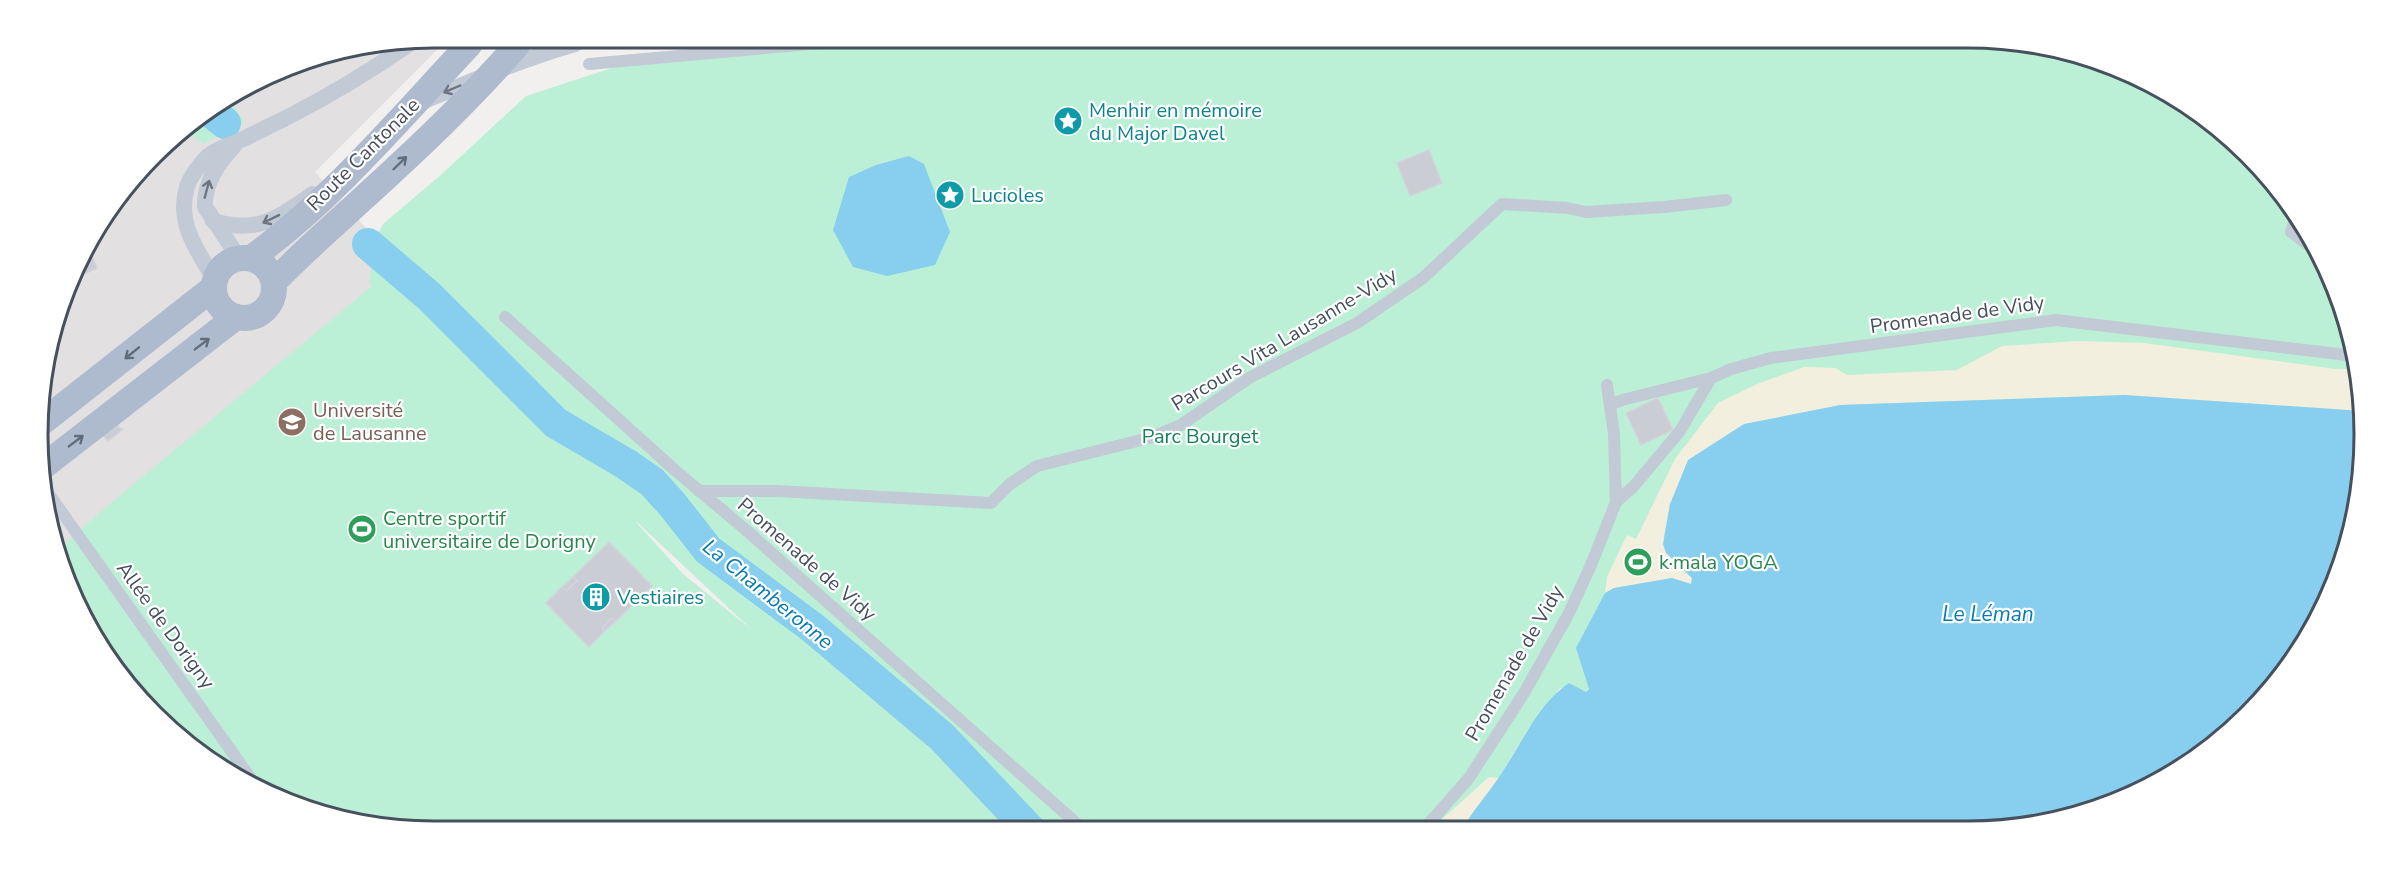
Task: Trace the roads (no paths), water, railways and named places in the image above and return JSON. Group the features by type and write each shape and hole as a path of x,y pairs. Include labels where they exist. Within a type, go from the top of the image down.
{"main road":[{"name":"Route Cantonale","path":"245,258 280,237 356,165 466,48"},
{"name":"Route Cantonale","path":"274,282 495,71 515,48"},
{"path":"49,418 178,316 214,284 220,270 228,262 245,258 262,263 270,271 274,282 274,292 265,310 246,318 236,317 229,314 218,303 214,284"},
{"path":"50,473 236,317"}],"street":[{"path":"410,107 495,71 561,48"},
{"path":"589,64 766,48"},
{"path":"214,284 191,241 184,217 184,200 188,184 208,156 335,92 401,50"},
{"path":"240,140 225,156 207,183 205,207 213,221 245,258"},
{"path":"213,221 234,227 257,226 291,209 356,165"},
{"name":"Parcours Vita Lausanne-Vidy","path":"699,491 777,491 991,503 1010,484 1037,466 1149,438 1181,425 1249,378 1357,323 1424,278 1502,204 1568,208 1586,212 1726,200"},
{"path":"2293,226 2291,232 2301,240"},
{"name":"Promenade de Vidy","path":"506,317 699,491 1074,821"},
{"name":"Promenade de Vidy","path":"1610,405 1711,378 1731,369 1771,358 2056,320 2346,355"},
{"name":"Promenade de Vidy","path":"1616,502 1634,486 1680,431 1711,378"},
{"name":"Promenade de Vidy","path":"1431,821 1468,778 1524,693 1569,613 1616,502 1614,434 1606,385"},
{"name":"Allée de Dorigny","path":"52,492 246,772"}],"water":[{"path":"909,156 924,164 950,232 935,265 887,276 853,267 833,230 849,177 876,165"},
{"name":"Le Léman","path":"2125,395 2353,410 2353,460 2347,510 2325,582 2302,628 2274,670 2241,708 2203,741 2161,769 2115,792 2043,814 1993,820 1467,821 1497,780 1547,703 1569,683 1586,692 1589,689 1576,648 1605,593 1614,588 1672,578 1691,584 1692,578 1666,553 1663,544 1670,504 1688,460 1744,424 1840,405"}],"waterway":[{"name":"La Chamberonne","path":"216,116 225,123"},
{"name":"La Chamberonne","path":"368,244 429,296 556,423 652,482 708,550 813,628 942,737 1021,821"}],"place":[{"name":"Menhir en mémoire du Major Davel","path":"1068,121"},
{"name":"Lucioles","path":"950,195"},
{"name":"Université de Lausanne","path":"292,422"},
{"name":"Centre sportif universitaire de Dorigny","path":"362,529"},
{"name":"k·mala YOGA","path":"1638,562"},
{"name":"Vestiaires","path":"596,597"}],"park label":[{"name":"Parc Bourget","path":"1200,436"}]}
